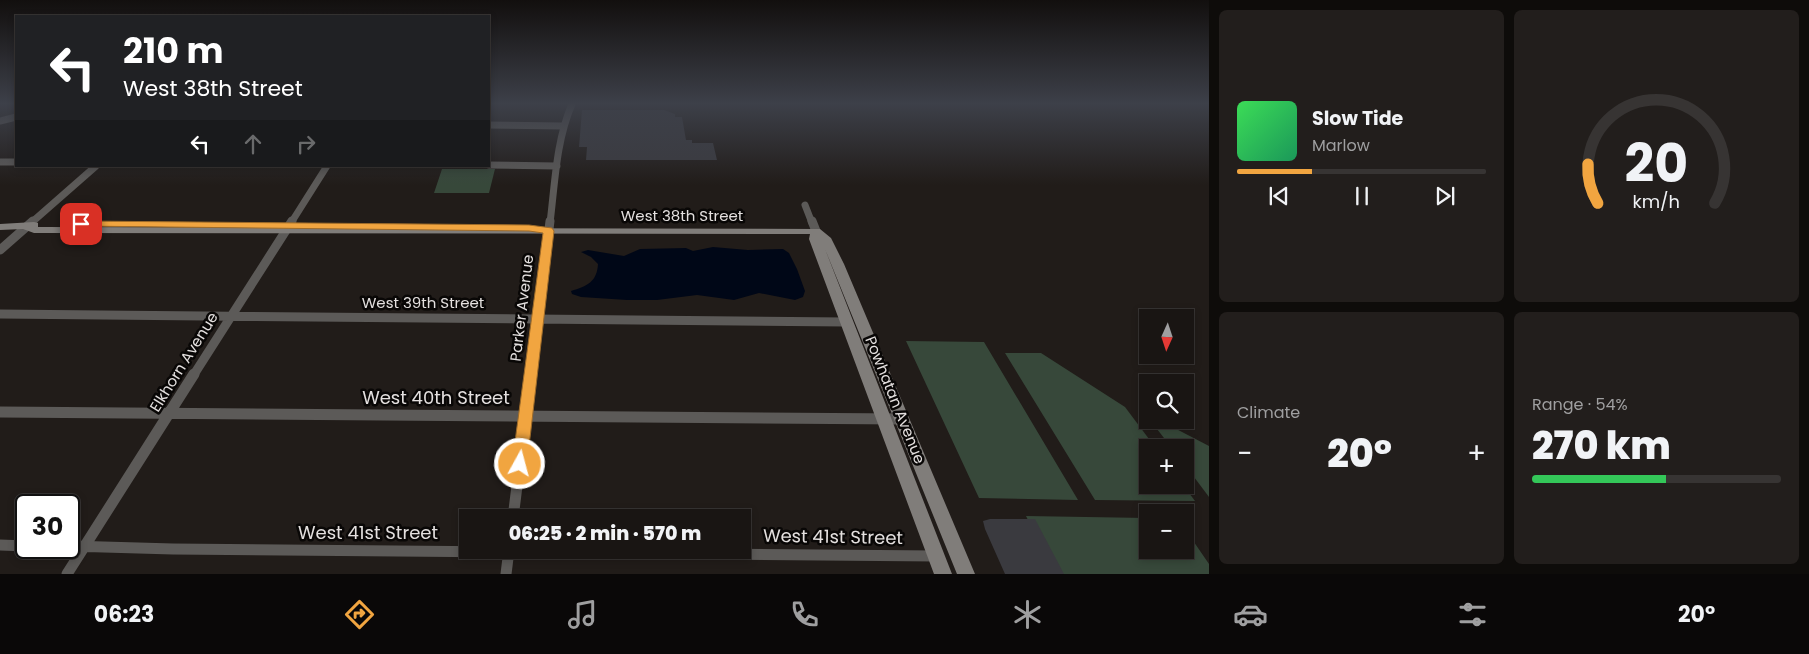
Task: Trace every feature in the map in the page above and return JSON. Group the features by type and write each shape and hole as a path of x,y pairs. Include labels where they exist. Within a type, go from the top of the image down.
{"street":[{"name":"Parker Avenue","path":"514,509 562,131"},
{"path":"0,162 15,162"},
{"path":"490,165 557,166"},
{"path":"0,250 95,167"},
{"name":"Elkhorn Avenue","path":"67,574 326,167"},
{"name":"Powhatan Avenue","path":"805,205 816,231 816,239 846,322 943,574"},
{"name":"West 38th Street","path":"0,227 26,227 34,230 286,228 520,232 816,231"},
{"name":"Powhatan Avenue","path":"816,231 825,238 838,264 966,574"},
{"name":"West 39th Street","path":"0,314 846,322"},
{"name":"West 40th Street","path":"0,412 902,419"},
{"path":"0,545 15,546"},
{"name":"West 41st Street","path":"80,546 173,549 459,551"},
{"name":"West 41st Street","path":"751,554 936,556"},
{"path":"506,574 508,559"}],"green space":[{"path":"442,169 495,169 489,193 434,193"},
{"path":"906,341 984,342 1078,500 979,498"},
{"path":"1005,353 1041,353 1125,407 1139,426 1139,429 1142,429 1149,439 1139,439 1139,494 1190,494 1195,501 1095,500"},
{"path":"1157,429 1176,429 1209,446 1209,497 1194,477 1194,439 1165,439"},
{"path":"1026,516 1139,518 1139,559 1194,559 1194,542 1209,564 1209,574 1055,574"}],"water":[{"path":"713,247 748,250 783,249 789,253 797,269 805,291 803,297 795,300 759,293 734,300 697,295 657,300 627,300 581,297 572,294 571,291 590,282 596,275 598,264 591,257 581,252 588,250 624,256 640,249 686,248 693,251"}],"building":[{"path":"580,131 684,131 686,140 692,140 692,143 713,143 717,160 586,160 587,147 579,147"},
{"path":"990,519 1035,519 1064,574 1005,574 985,529 983,521"}],"route":[{"path":"81,224 529,228 548,231 520,464"}]}
